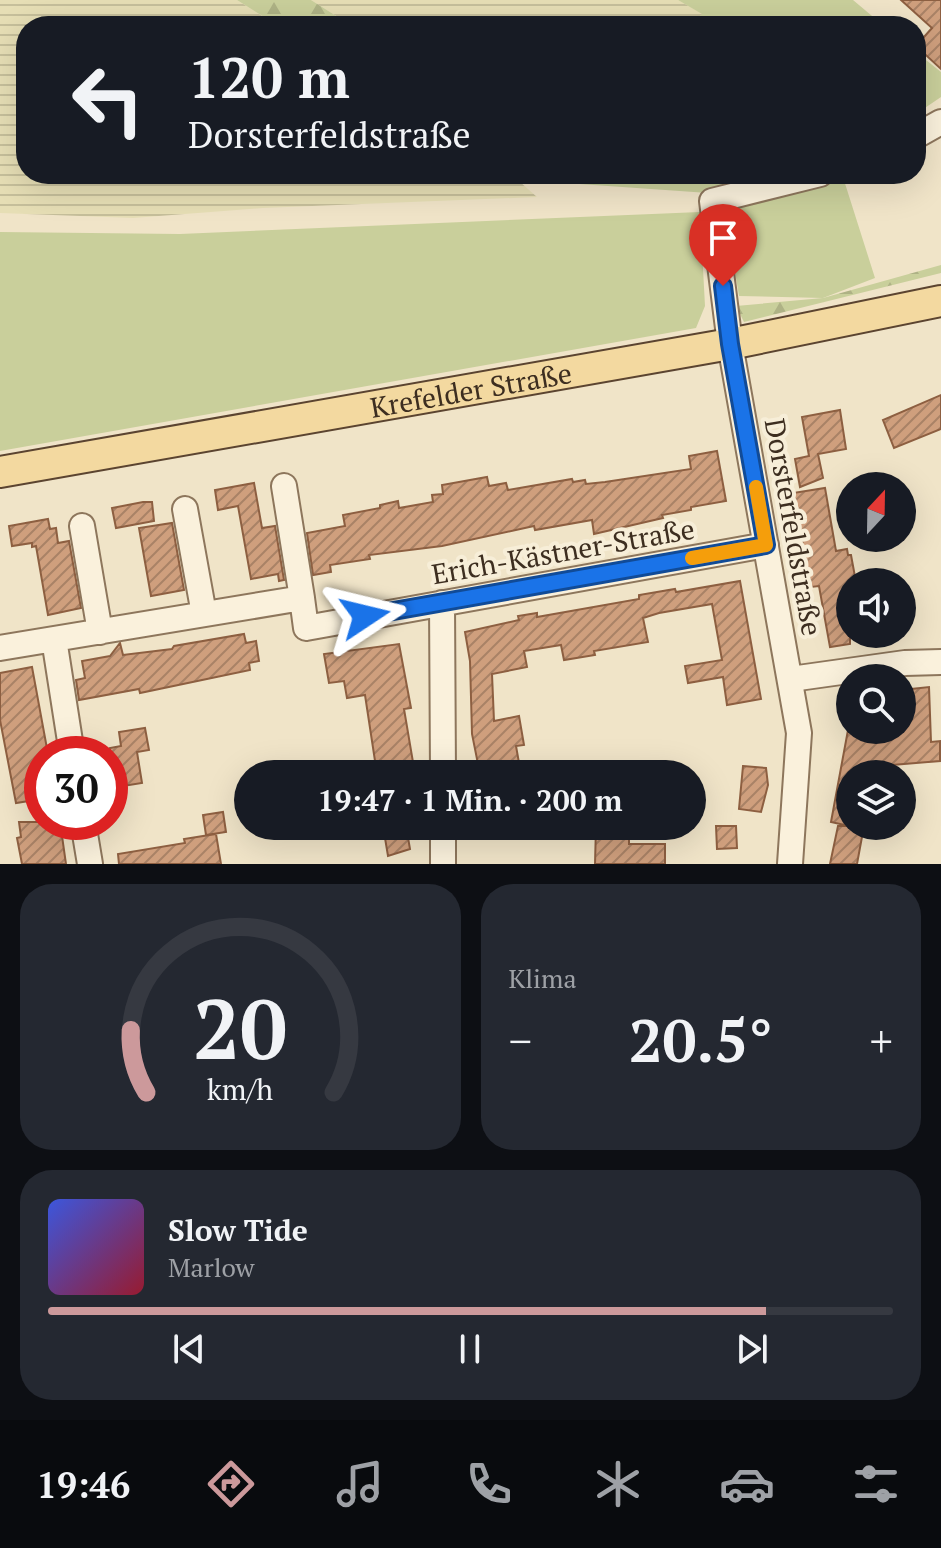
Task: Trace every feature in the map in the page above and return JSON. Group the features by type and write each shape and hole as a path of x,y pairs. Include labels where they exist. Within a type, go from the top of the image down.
{"main road":[{"name":"Krefelder Straße","path":"0,472 730,344 941,301"}],"street":[{"name":"Dorsterfeldstraße","path":"780,184 712,201 730,344 799,733 790,864"},
{"name":"Erich-Kästner-Straße","path":"284,486 306,628 766,545"},
{"path":"185,509 204,614"},
{"path":"82,526 100,632"},
{"path":"0,648 302,598"},
{"path":"442,603 443,760"},
{"path":"54,639 69,736"},
{"path":"791,679 905,663 941,662"},
{"path":"86,840 90,864"},
{"path":"443,840 443,864"}],"shaded area":[{"path":"0,0 237,0 262,16 16,16 16,184 522,184 537,197 263,208 133,218 0,213"},
{"path":"311,0 678,0 703,14 700,16 336,16"}],"green space":[{"path":"237,0 311,0 336,16 262,16"},
{"path":"678,0 853,0 872,16 699,16 702,14"},
{"path":"926,60 941,72 941,97 926,107"},
{"path":"579,184 744,184 708,193"},
{"path":"810,184 845,184 875,278 823,298 739,296 725,211"},
{"path":"700,212 705,306 696,328 0,451 0,232 180,234"},
{"path":"941,265 941,273 744,322 736,306 823,298"}],"building":[{"path":"901,0 941,0 941,69 926,55 926,35 932,28 926,23 926,16 919,16"},
{"path":"941,395 941,429 894,448 883,420"},
{"path":"840,410 846,449 818,454 823,478 800,487 795,459 809,456 802,417"},
{"path":"717,451 726,501 691,507 691,510 662,515 663,518 594,534 592,520 535,530 534,526 442,546 369,555 370,559 330,565 331,572 313,575 307,533 345,526 343,515 398,501 399,508 433,502 432,495 443,494 442,485 487,477 489,486 506,483 508,490 572,479 573,482 585,480 586,484 691,469 689,456"},
{"path":"254,483 262,528 275,526 284,580 279,581 278,574 251,579 238,506 218,510 215,490"},
{"path":"825,488 836,552 851,555 853,568 836,568 836,646 830,647 819,586 811,587 793,493"},
{"path":"152,502 154,521 116,528 112,508"},
{"path":"48,519 50,529 56,528 58,543 69,541 81,608 48,615 36,546 32,547 32,543 12,546 9,526"},
{"path":"172,523 184,590 151,596 139,528"},
{"path":"740,581 761,699 727,705 723,677 688,683 685,666 722,660 712,604 659,613 643,618 648,642 594,651 595,655 564,660 561,645 524,651 527,667 492,674 494,721 519,716 524,745 516,746 518,760 477,760 472,734 470,661 465,632 519,620 518,616 537,613 537,617 639,599 639,595 675,589 676,592"},
{"path":"244,634 246,643 256,641 259,661 249,663 250,670 140,693 139,689 79,700 76,680 85,678 82,661 110,656 120,643 123,655 172,649 174,646"},
{"path":"399,644 411,708 404,709 413,760 375,760 365,695 347,698 344,681 329,683 324,654"},
{"path":"32,667 45,736 24,736 24,802 16,803 0,720 0,673"},
{"path":"929,687 931,742 940,741 940,761 842,760 845,744 916,744 916,688"},
{"path":"145,728 149,750 137,752 142,783 128,785 128,736 120,736 119,732"},
{"path":"743,766 766,768 768,785 761,812 739,809"},
{"path":"836,795 836,823 831,822"},
{"path":"223,812 226,832 206,835 203,815"},
{"path":"19,822 24,822 24,840 63,840 66,864 22,864 17,838 21,837"},
{"path":"716,826 736,826 737,848 717,849"},
{"path":"216,834 221,864 119,864 118,854 185,843 184,839"},
{"path":"836,836 836,840 861,840 857,864 830,864"},
{"path":"385,840 408,840 410,849 388,856"},
{"path":"596,840 665,844 665,864 595,864"}],"slow traffic":[{"path":"692,558 766,545 756,487"}],"route":[{"path":"365,616 766,545 730,344 723,286"}]}
